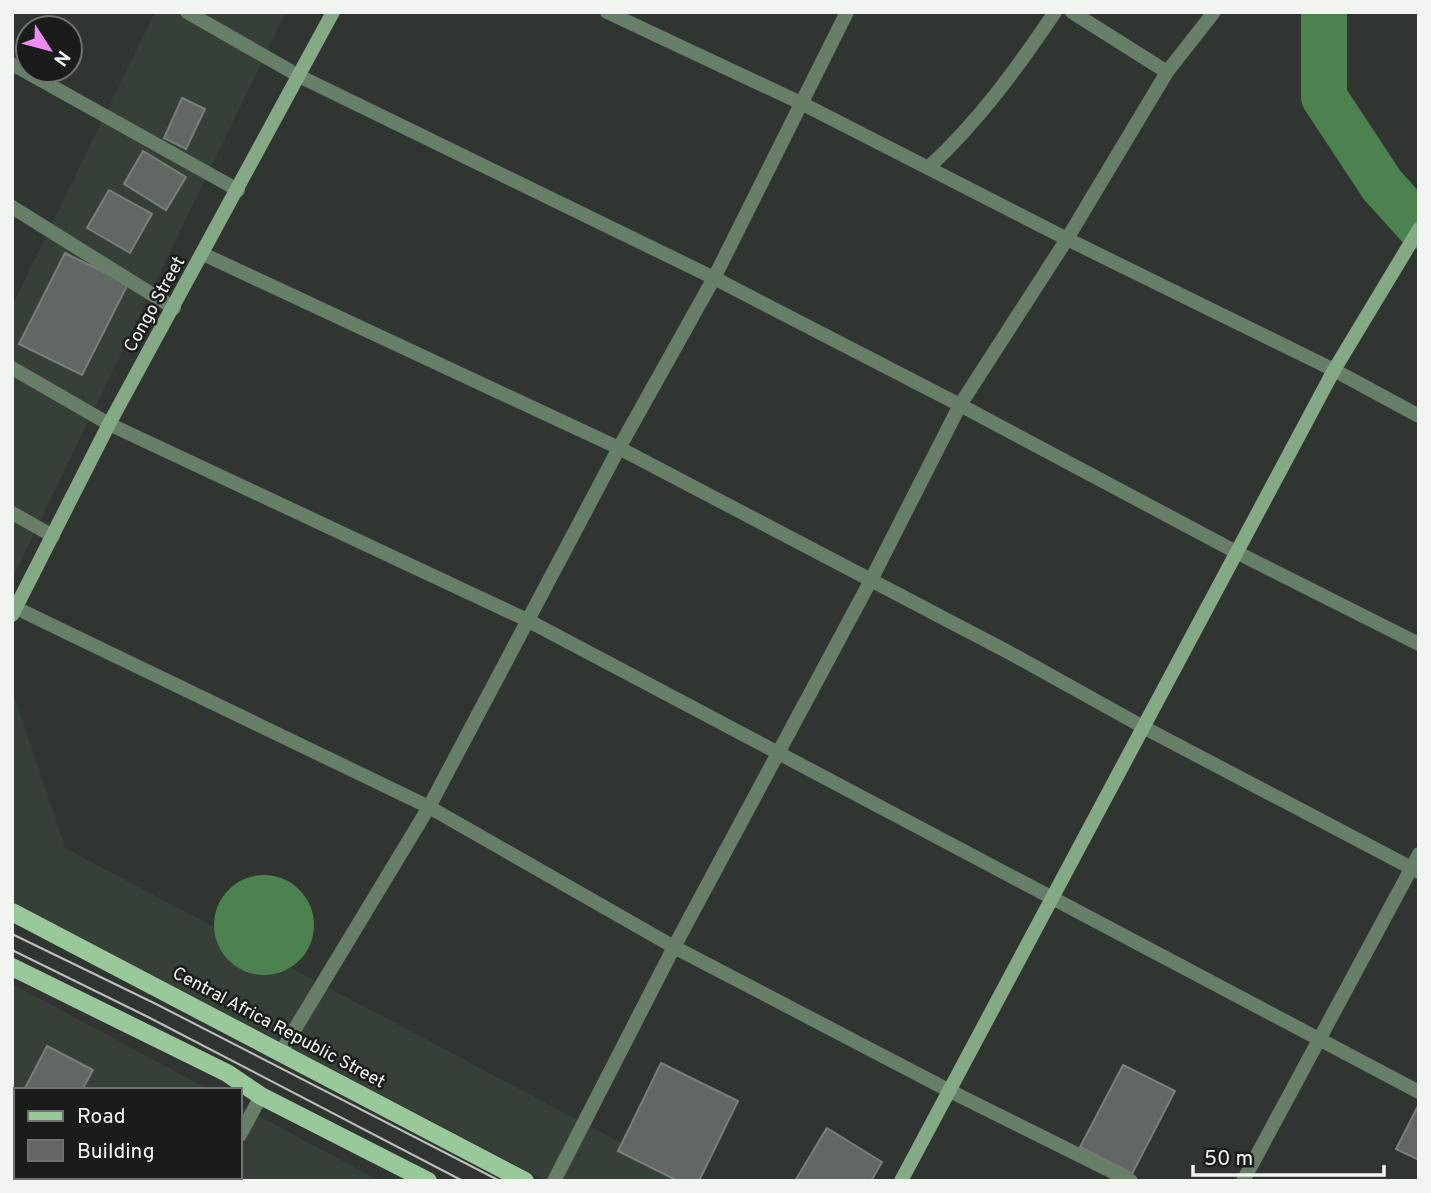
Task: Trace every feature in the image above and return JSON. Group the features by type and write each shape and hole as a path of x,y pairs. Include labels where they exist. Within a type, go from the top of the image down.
{"main road":[{"name":"Central Africa Republic Street","path":"12,912 525,1181"},
{"path":"12,967 226,1073 261,1096 428,1181"}],"street":[{"path":"187,12 299,76 714,278 1238,553 1419,644"},
{"name":"Congo Street","path":"14,612 110,424 333,12"},
{"path":"607,12 801,103 1067,239 1334,370 1419,416"},
{"path":"281,1052 429,807 619,448 714,278 847,12"},
{"path":"929,167 955,143 1027,54 1055,12"},
{"path":"1072,12 1167,72"},
{"path":"554,1181 674,947 871,580 960,405 1067,239 1167,72 1214,12"},
{"path":"12,64 238,190"},
{"path":"12,207 174,308"},
{"path":"901,1181 1334,370 1419,229"},
{"path":"203,254 619,448 1415,870"},
{"path":"12,368 110,424 527,620 1419,1092"},
{"path":"12,513 53,536"},
{"path":"14,612 429,807 674,947 948,1090 1131,1181"},
{"path":"1243,1181 1319,1039 1415,870 1419,854"},
{"path":"242,1131 261,1096"}],"shaded area":[{"path":"155,12 286,12 12,579 12,306"},
{"path":"12,690 65,848 693,1181 547,1181 12,903"},
{"path":"264,875 292,883 306,897 314,925 306,953 292,967 264,975 236,967 222,953 214,925 222,897 236,883"},
{"path":"12,984 206,1088 14,1088 14,1179 242,1179 242,1107 380,1181 12,1181"}],"building":[{"path":"182,98 205,109 186,149 164,138"},
{"path":"143,151 186,177 166,210 124,184"},
{"path":"109,190 152,214 130,253 87,228"},
{"path":"65,253 128,284 82,375 19,344"},
{"path":"47,1046 93,1070 83,1088 25,1088"},
{"path":"661,1063 738,1101 699,1181 678,1181 618,1151"},
{"path":"1123,1065 1175,1091 1132,1174 1080,1147"},
{"path":"1419,1104 1419,1160 1396,1149"},
{"path":"827,1128 882,1162 871,1181 795,1181"}],"waterway":[{"path":"1324,12 1324,97 1382,185 1419,226"}],"tram line":[{"path":"12,934 156,1004 500,1181"},
{"path":"12,950 148,1017 463,1181"}]}
